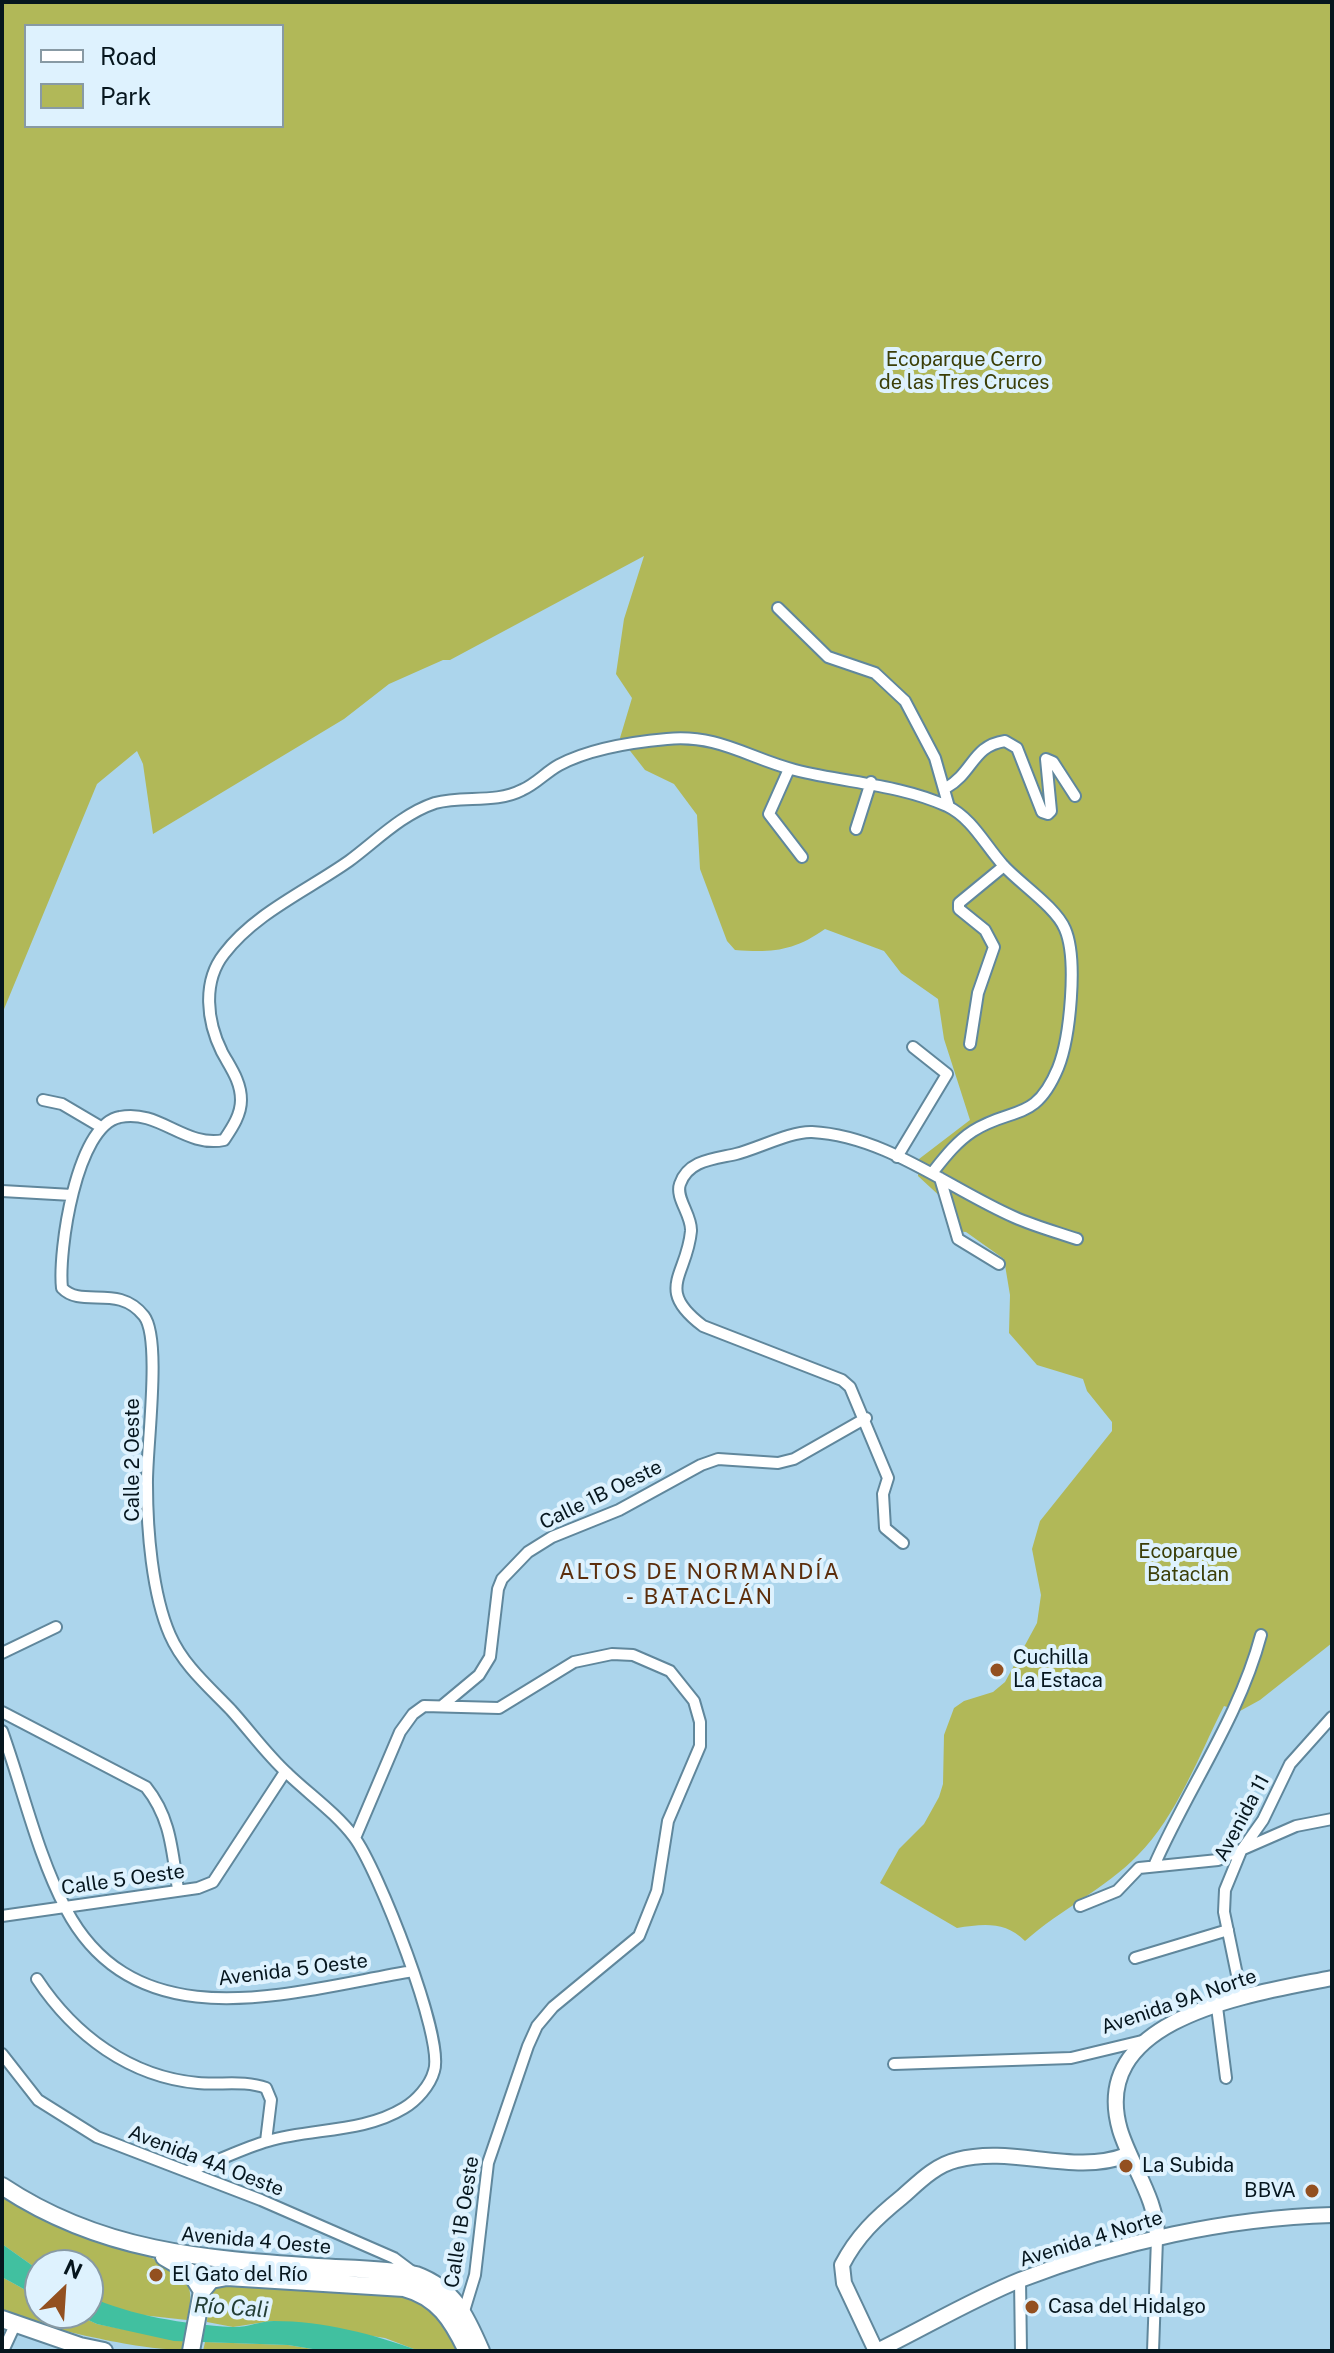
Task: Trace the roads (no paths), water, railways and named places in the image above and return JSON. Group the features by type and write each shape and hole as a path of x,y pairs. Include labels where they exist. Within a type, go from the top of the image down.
{"main road":[{"name":"Avenida 4 Oeste","path":"2,2186 62,2220 136,2247 222,2260 403,2273 445,2290 464,2311 481,2351"},
{"path":"136,2247 192,2273 201,2297 191,2351"},
{"name":"Avenida 4 Oeste","path":"201,2297 211,2280 227,2277 403,2273 423,2295 439,2306 467,2351"},
{"path":"8,2322 104,2351"}],"street":[{"path":"778,608 828,657 875,673 905,701 946,788 949,807"},
{"path":"43,1100 62,1104 101,1127 119,1117 143,1118 166,1125 185,1138 208,1143 224,1140 236,1122 242,1101 238,1079 220,1048 210,1016 209,980 224,954 282,904 348,862 411,813 437,802 499,798 522,791 561,764 604,750 668,739 711,739 789,769 871,782 949,807 967,820 1004,866 1064,927 1071,957 1064,1047 1046,1091 1029,1110 974,1130 947,1153 936,1176 958,1239 999,1264"},
{"path":"946,788 961,779 982,748 1005,741 1017,748 1042,812 1048,814 1051,811 1046,759 1053,762 1075,796"},
{"path":"789,769 769,814 802,857"},
{"path":"856,829 871,782"},
{"path":"970,1044 978,993 994,947 985,930 959,906 968,892 1004,866"},
{"path":"897,1157 947,1074 913,1047"},
{"name":"Calle 2 Oeste","path":"101,1127 91,1141 72,1195 61,1274 62,1288 73,1296 118,1297 135,1305 147,1320 151,1332 147,1485 153,1566 169,1634 203,1683 285,1772 355,1838 371,1868 413,1971 435,2042 435,2070 424,2090 404,2108 377,2120 266,2141 188,2171"},
{"path":"903,1543 885,1528 882,1511 888,1478 866,1418 850,1387 842,1380 724,1336 688,1315 674,1292 674,1280 690,1245 692,1223 679,1190 692,1166 810,1132 864,1143 1014,1217 1077,1239"},
{"path":"2,1191 72,1195"},
{"name":"Calle 1B Oeste","path":"443,1705 479,1675 490,1657 498,1589 502,1579 528,1552 552,1537 619,1510 701,1465 718,1459 778,1463 794,1459 866,1418"},
{"path":"2,1653 56,1627"},
{"path":"1154,1866 1225,1726 1255,1659 1261,1635"},
{"name":"Calle 1B Oeste","path":"443,1705 499,1708 574,1662 623,1654 670,1671 694,1701 700,1722 700,1746 668,1821 657,1891 639,1936 553,2007 537,2026 528,2046 488,2163 475,2275 464,2311"},
{"path":"355,1838 400,1732 413,1714 424,1706 443,1705"},
{"path":"2,1712 146,1787 162,1806 169,1825 178,1889"},
{"name":"Avenida 11","path":"1242,1999 1223,1900 1241,1851 1263,1820 1290,1764 1332,1717"},
{"name":"Avenida 5 Oeste","path":"2,1731 64,1907 80,1934 100,1956 127,1977 181,1996 230,1998 413,1971"},
{"name":"Calle 5 Oeste","path":"2,1916 213,1882 285,1772"},
{"path":"1080,1906 1117,1891 1139,1868 1218,1860 1296,1826 1332,1819"},
{"path":"1135,1958 1228,1930"},
{"name":"Avenida 9A Norte","path":"894,2064 1071,2058 1142,2041 1162,2028 1242,1999 1332,1978"},
{"path":"37,1979 75,2027 93,2042 140,2069 194,2083 252,2083 266,2088 271,2100 266,2141"},
{"path":"1217,2007 1226,2078"},
{"path":"1142,2041 1121,2068 1115,2092 1118,2122 1127,2155 1157,2220 1153,2351"},
{"name":"Avenida 4A Oeste","path":"2,2054 38,2100 68,2121 134,2154 188,2171 403,2273"},
{"path":"876,2351 844,2283 842,2265 868,2225 936,2169 956,2160 987,2156 1093,2163 1127,2155"},
{"name":"Avenida 4 Norte","path":"876,2351 1020,2280 1157,2239 1205,2229 1332,2215"},
{"path":"1020,2280 1021,2351"},
{"path":"3,2351 8,2322"}],"place":[{"name":"Cuchilla La Estaca","path":"997,1670"},
{"name":"La Subida","path":"1126,2166"},
{"name":"BBVA","path":"1312,2191"},
{"name":"El Gato del Río","path":"156,2275"},
{"name":"Casa del Hidalgo","path":"1032,2307"}],"district":[{"name":"ALTOS DE NORMANDÍA - BATACLÁN","path":"700,1584"}],"park label":[{"name":"Ecoparque Cerro de las Tres Cruces","path":"964,372"},
{"name":"Ecoparque Bataclan","path":"1188,1564"}],"water label":[{"name":"Río Cali","path":"231,2308"}]}
